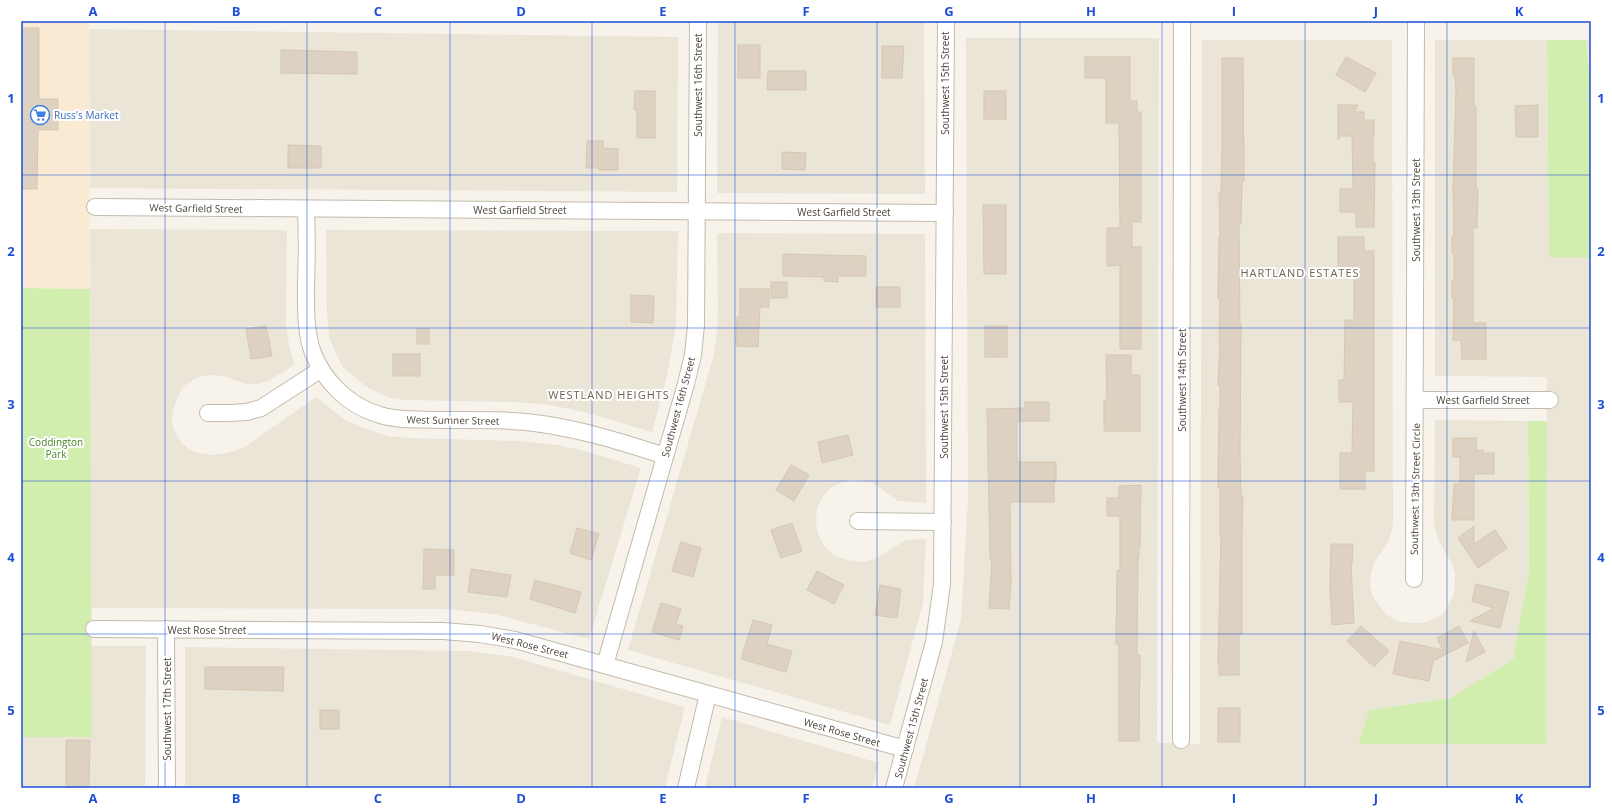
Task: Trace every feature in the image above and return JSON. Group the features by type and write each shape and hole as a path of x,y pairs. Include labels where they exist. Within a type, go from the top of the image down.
{"street":[{"name":"Southwest 16th Street","path":"605,665 686,384 692,355 696,325 698,212 698,21"},
{"name":"Southwest 15th Street","path":"894,788 938,623 942,584 946,21"},
{"name":"Southwest 14th Street","path":"1181,740 1182,21"},
{"name":"Southwest 13th Street","path":"1415,400 1416,21"},
{"name":"West Garfield Street","path":"95,207 945,213"},
{"name":"West Sumner Street","path":"306,209 308,332 312,352 320,370 338,390 356,405 377,414 405,419 502,420 542,424 586,433 665,456"},
{"path":"208,413 230,414 247,412 261,408 320,370"},
{"name":"West Garfield Street","path":"1415,400 1550,400"},
{"name":"Southwest 13th Street Circle","path":"1414,579 1415,400"},
{"path":"858,521 943,522"},
{"name":"West Rose Street","path":"94,629 450,631 480,634 515,640 905,749"},
{"name":"Southwest 17th Street","path":"166,629 167,788"},
{"path":"686,788 708,694"}],"shaded area":[{"path":"21,21 89,21 90,289 21,288"},
{"path":"718,21 924,21 925,194 717,193"},
{"path":"89,29 678,37 677,192 90,188"},
{"path":"966,38 1159,38 1157,743 1200,744 1202,40 1392,40 1393,525 1389,540 1374,563 1371,573 1370,584 1373,597 1386,614 1397,621 1421,623 1432,620 1443,614 1453,597 1455,573 1451,562 1438,540 1434,524 1435,420 1528,421 1529,570 1513,659 1451,698 1369,710 1358,744 1546,744 1547,377 1435,376 1435,40 1547,40 1549,257 1591,258 1591,788 914,788 961,620 968,500"},
{"path":"1586,40 1591,40 1591,90"},
{"path":"90,229 287,230 286,324 289,345 295,365 266,382 258,384 246,384 223,376 212,375 194,379 184,386 178,396 173,410 172,423 175,433 182,443 189,449 199,453 213,455 227,453 243,448 316,397 344,419 358,426 388,436 519,441 558,445 585,451 641,468 589,639 494,614 447,609 91,608"},
{"name":"WESTLAND HEIGHTS","path":"326,230 678,231 676,325 667,376 652,432 584,412 544,404 406,400 391,398 365,386 343,367 329,337 327,313"},
{"name":"WESTLAND HEIGHTS","path":"717,233 925,234 926,503 898,501 873,483 853,480 830,488 823,496 817,508 816,522 818,534 824,546 834,555 847,560 861,562 875,559 906,540 926,539 923,603 890,725 628,650 713,358 717,332 718,309"},
{"path":"91,646 146,646 145,788 21,788 21,737 92,737"},
{"path":"185,647 469,651 513,657 685,707 665,788 185,788"},
{"path":"722,717 879,763 872,788 705,788"}],"green space":[{"path":"1547,40 1586,40 1591,90 1591,258 1549,257"},
{"name":"Coddington Park","path":"21,288 90,289 92,737 21,737"},
{"path":"1528,421 1547,421 1546,744 1358,744 1369,710 1451,698 1513,659 1529,570"}],"building":[{"name":"Russ's Market","path":"21,28 39,28 39,99 58,99 58,130 38,130 37,189 21,189"},
{"path":"738,45 760,45 760,78 738,78"},
{"path":"882,46 904,46 902,78 882,78"},
{"path":"281,50 357,52 357,74 281,73"},
{"path":"1085,57 1130,57 1130,101 1137,101 1137,112 1141,112 1141,222 1132,222 1132,247 1141,247 1141,349 1120,349 1120,265 1107,266 1107,228 1120,228 1119,123 1106,123 1106,78 1085,78"},
{"path":"1346,57 1376,73 1365,92 1336,75"},
{"path":"1222,58 1243,58 1244,181 1242,181 1241,224 1239,224 1241,324 1240,454 1241,497 1243,497 1242,634 1239,634 1239,675 1219,675 1218,665 1221,534 1220,488 1218,488 1220,298 1218,298 1220,237 1219,193 1221,193 1222,148"},
{"path":"1453,58 1474,58 1474,106 1476,106 1476,189 1478,189 1477,228 1473,228 1473,323 1486,323 1486,359 1462,359 1461,340 1453,340 1454,298 1452,298 1452,281 1454,281 1454,254 1452,254 1452,237 1454,237 1453,189 1456,89 1455,75 1453,75"},
{"path":"768,71 806,71 806,90 767,90"},
{"path":"635,91 655,91 655,138 637,138 637,110 634,110"},
{"path":"984,91 1006,91 1006,119 984,119"},
{"path":"1338,105 1358,105 1354,112 1364,112 1364,120 1374,120 1374,227 1356,227 1356,212 1340,212 1340,189 1353,189 1352,136 1340,136 1338,140"},
{"path":"1538,105 1538,137 1516,137 1515,106"},
{"path":"587,141 603,141 603,148 618,149 618,170 586,168"},
{"path":"288,145 321,146 321,168 288,168"},
{"path":"782,152 806,153 805,170 782,169"},
{"path":"983,205 1006,205 1006,274 984,274"},
{"path":"1338,237 1364,237 1364,251 1374,251 1374,471 1365,471 1365,489 1340,489 1340,453 1352,453 1353,402 1339,402 1339,380 1344,380 1345,320 1354,320 1354,268 1338,268"},
{"path":"783,254 866,256 866,276 838,276 838,282 824,281 824,277 783,276"},
{"path":"771,282 787,282 787,298 771,298"},
{"path":"876,287 900,287 900,307 876,307"},
{"path":"740,289 769,289 769,307 760,307 758,347 736,346 737,317 740,317"},
{"path":"631,295 654,296 653,323 631,322"},
{"path":"266,326 272,356 251,359 246,329"},
{"path":"985,326 1007,326 1007,357 985,357"},
{"path":"417,329 429,329 429,344 417,344"},
{"path":"393,354 420,354 420,376 393,376"},
{"path":"1106,355 1131,355 1131,375 1140,375 1140,431 1104,431 1104,400 1107,400"},
{"path":"1025,402 1049,402 1049,421 1017,421 1017,462 1056,462 1054,502 1010,502 1011,584 1009,609 989,608 992,559 990,559 987,409 1025,408"},
{"path":"848,435 853,455 822,463 818,442"},
{"path":"1453,438 1477,438 1476,450 1483,450 1483,453 1494,453 1494,474 1474,474 1474,520 1452,520 1454,484 1460,484 1460,457 1453,457"},
{"path":"791,465 809,475 794,501 776,490"},
{"path":"1141,485 1140,548 1138,558 1137,655 1140,655 1139,741 1119,741 1119,644 1116,644 1117,570 1120,570 1120,516 1107,516 1107,498 1119,498 1119,486"},
{"path":"792,523 802,551 781,558 771,530"},
{"path":"1474,526 1474,544 1495,530 1507,548 1478,568 1458,538"},
{"path":"577,528 599,534 591,560 570,553"},
{"path":"681,542 701,548 693,577 672,571"},
{"path":"1331,544 1353,544 1351,565 1354,623 1332,625 1330,588"},
{"path":"424,549 454,550 454,575 435,575 435,589 423,589"},
{"path":"471,569 511,575 507,597 468,592"},
{"path":"817,571 844,585 834,604 807,590"},
{"path":"535,580 581,592 575,613 530,599"},
{"path":"1476,584 1509,592 1500,628 1470,621 1494,608 1472,601"},
{"path":"880,585 901,589 897,618 875,615"},
{"path":"661,603 681,609 676,624 683,626 679,640 652,632"},
{"path":"753,620 772,625 767,644 792,651 786,672 741,659"},
{"path":"1361,626 1389,651 1374,667 1347,641"},
{"path":"1459,626 1468,643 1433,661 1429,681 1393,674 1400,641 1443,650 1437,638"},
{"path":"1474,631 1485,652 1466,662"},
{"path":"205,667 284,667 283,691 205,689"},
{"path":"1218,708 1240,708 1240,742 1218,742"},
{"path":"320,710 339,710 339,729 320,729"},
{"path":"66,740 90,740 89,788 66,788"}],"place":[{"name":"Russ's Market","path":"40,115"}],"district":[{"name":"HARTLAND ESTATES","path":"1300,272"},
{"name":"WESTLAND HEIGHTS","path":"609,394"}]}
